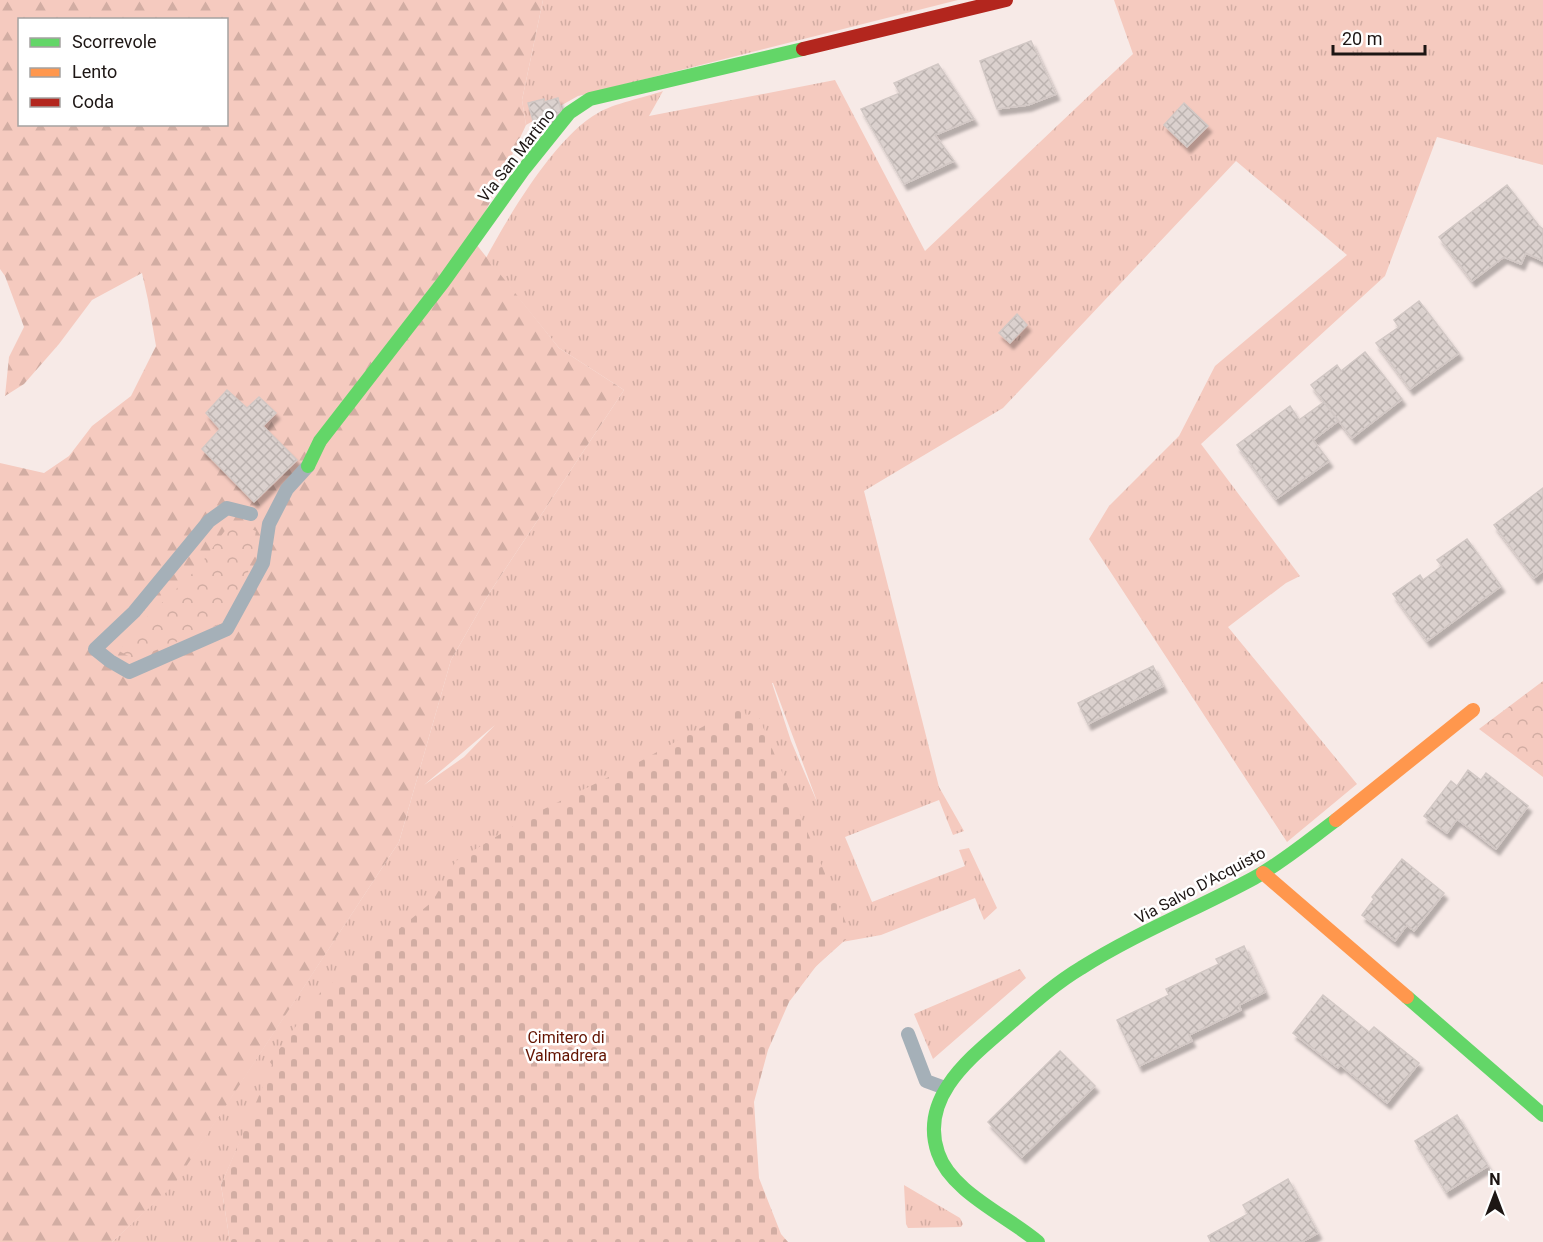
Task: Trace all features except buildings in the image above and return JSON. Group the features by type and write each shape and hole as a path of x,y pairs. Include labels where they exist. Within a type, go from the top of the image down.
{"street":[{"name":"Via San Martino","path":"308,466 320,441 444,281 524,169 569,113 590,99 601,96 908,26 1006,0"},
{"name":"Via Salvo D'Acquisto","path":"1038,1242 1026,1230 967,1191 948,1174 938,1155 933,1134 934,1110 945,1088 962,1066 1055,985 1094,960 1263,873 1378,788 1473,710"},
{"path":"1263,873 1543,1115"}],"lane":[{"path":"251,514 227,508 209,521 134,612 96,649 129,672 227,629 263,563 269,524 287,489 308,466"},
{"path":"908,1034 926,1081 945,1088"}],"green space":[{"path":"0,0 543,0 522,100 526,125 483,217 476,244 559,348 624,390 490,592 451,660 399,842 174,1185 112,1242 0,1242 0,463 44,473 69,456 92,426 131,396 156,346 142,273 92,300 59,344 24,384 5,396 9,357 24,327 5,276 0,269"},
{"path":"543,0 958,0 578,96 526,125 522,100"},
{"path":"1114,0 1543,0 1543,165 1437,137 1385,276 1201,444 1300,576 1286,583 1228,627 1357,784 1287,842 1089,539 1109,506 1179,436 1215,366 1347,255 1236,161 1003,408 864,491 939,787 964,831 953,835 939,800 845,837 872,902 965,866 959,850 969,848 997,908 984,920 975,898 881,935 842,942 809,973 789,1001 781,1017 246,1128 221,1185 230,1242 112,1242 174,1184 399,842 451,660 490,592 624,390 559,348 486,258 520,199 566,139 582,124 604,110 663,91 649,116 835,80 925,251 1133,54","holes":["773,683 818,804 791,741","495,725 464,757 424,785"]},
{"path":"232,521 256,531 247,578 223,623 134,659 119,651 144,620 197,569"},
{"path":"1543,681 1543,777 1479,729"},
{"name":"Cimitero di Valmadrera","path":"742,705 746,715 757,713 851,935 817,965 789,1002 768,1050 754,1102 759,1178 781,1234 788,1242 230,1242 221,1185 272,1065 270,1062 320,993 432,902 456,861 530,816 639,762"},
{"path":"1020,969 1026,978 933,1059 914,1014"},
{"path":"904,1185 960,1218 963,1224 961,1227 908,1228"}],"traffic: fast":[{"path":"308,466 320,441 444,281 524,169 569,113 590,99 803,49"},
{"path":"1038,1242 967,1191 945,1167 938,1153 934,1134 935,1117 940,1100 949,1085 972,1057 1070,975 1102,955 1265,872 1336,820"},
{"path":"1407,997 1543,1115"}],"traffic: slow":[{"path":"1336,820 1473,710"},
{"path":"1263,873 1407,997"}],"traffic: jam":[{"path":"803,49 1006,0"}]}
